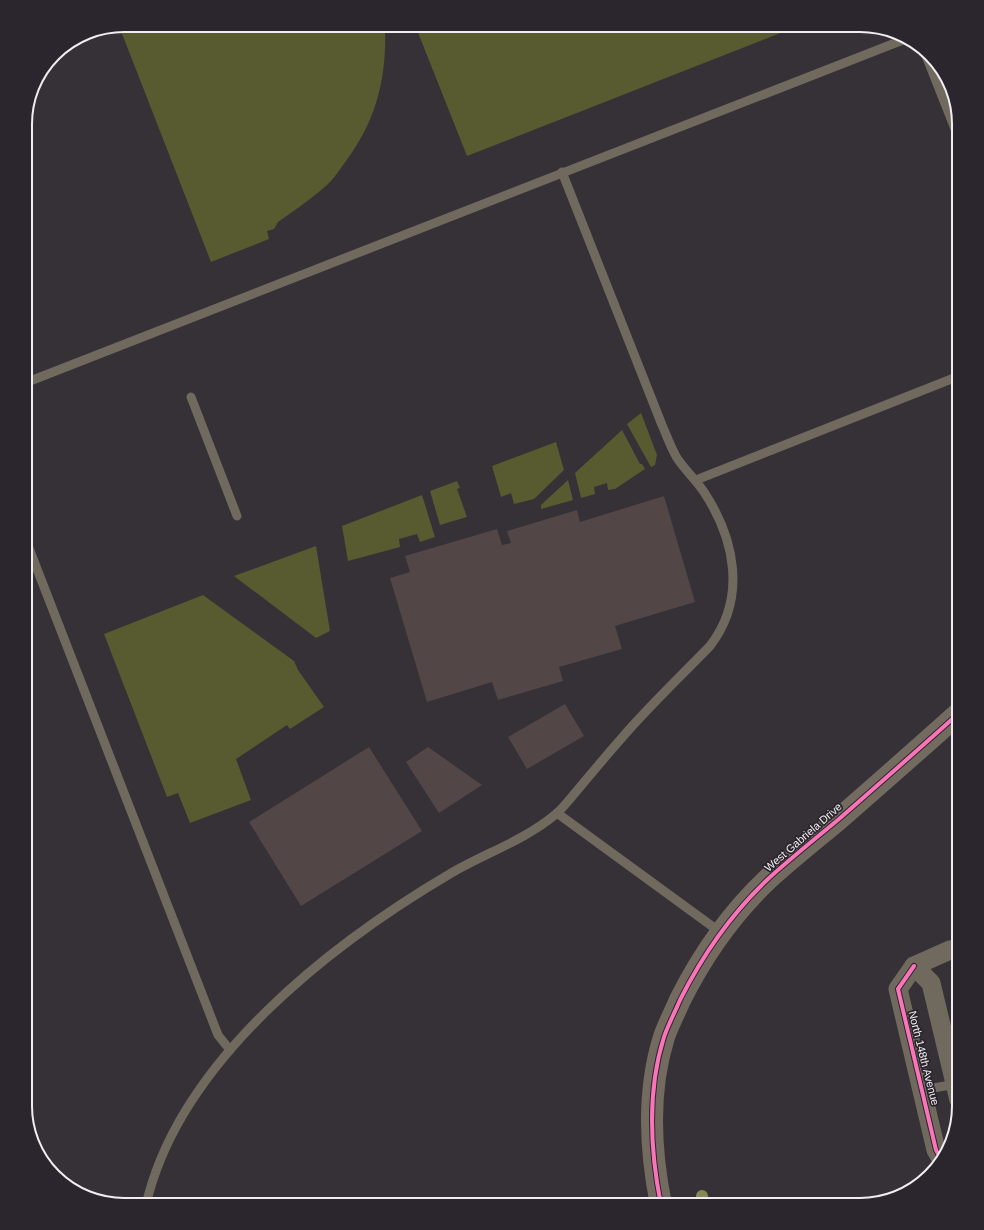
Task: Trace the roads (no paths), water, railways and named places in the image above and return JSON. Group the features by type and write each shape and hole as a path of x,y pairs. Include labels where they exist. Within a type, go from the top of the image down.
{"street":[{"name":"West Gabriela Drive","path":"660,1198 655,1176 652,1140 652,1108 656,1071 664,1036 697,967 720,932 768,879 896,770 952,719"},
{"path":"952,950 914,966 931,983 952,1071"},
{"name":"North 148th Avenue","path":"914,966 898,989 936,1150 938,1154"}],"lane":[{"path":"32,380 900,41"},
{"path":"929,63 952,121"},
{"path":"148,1198 158,1166 183,1114 200,1088 230,1050 250,1028 276,1003 340,948 415,896 455,871 533,832 558,813 621,738 710,646 721,632 730,604 732,590 731,555 722,525 696,480 677,458 662,425 562,172"},
{"path":"696,480 952,379"},
{"path":"191,397 237,516"},
{"path":"32,556 218,1035 230,1050"},
{"path":"558,813 720,932"},
{"path":"922,1090 952,1092"}]}
